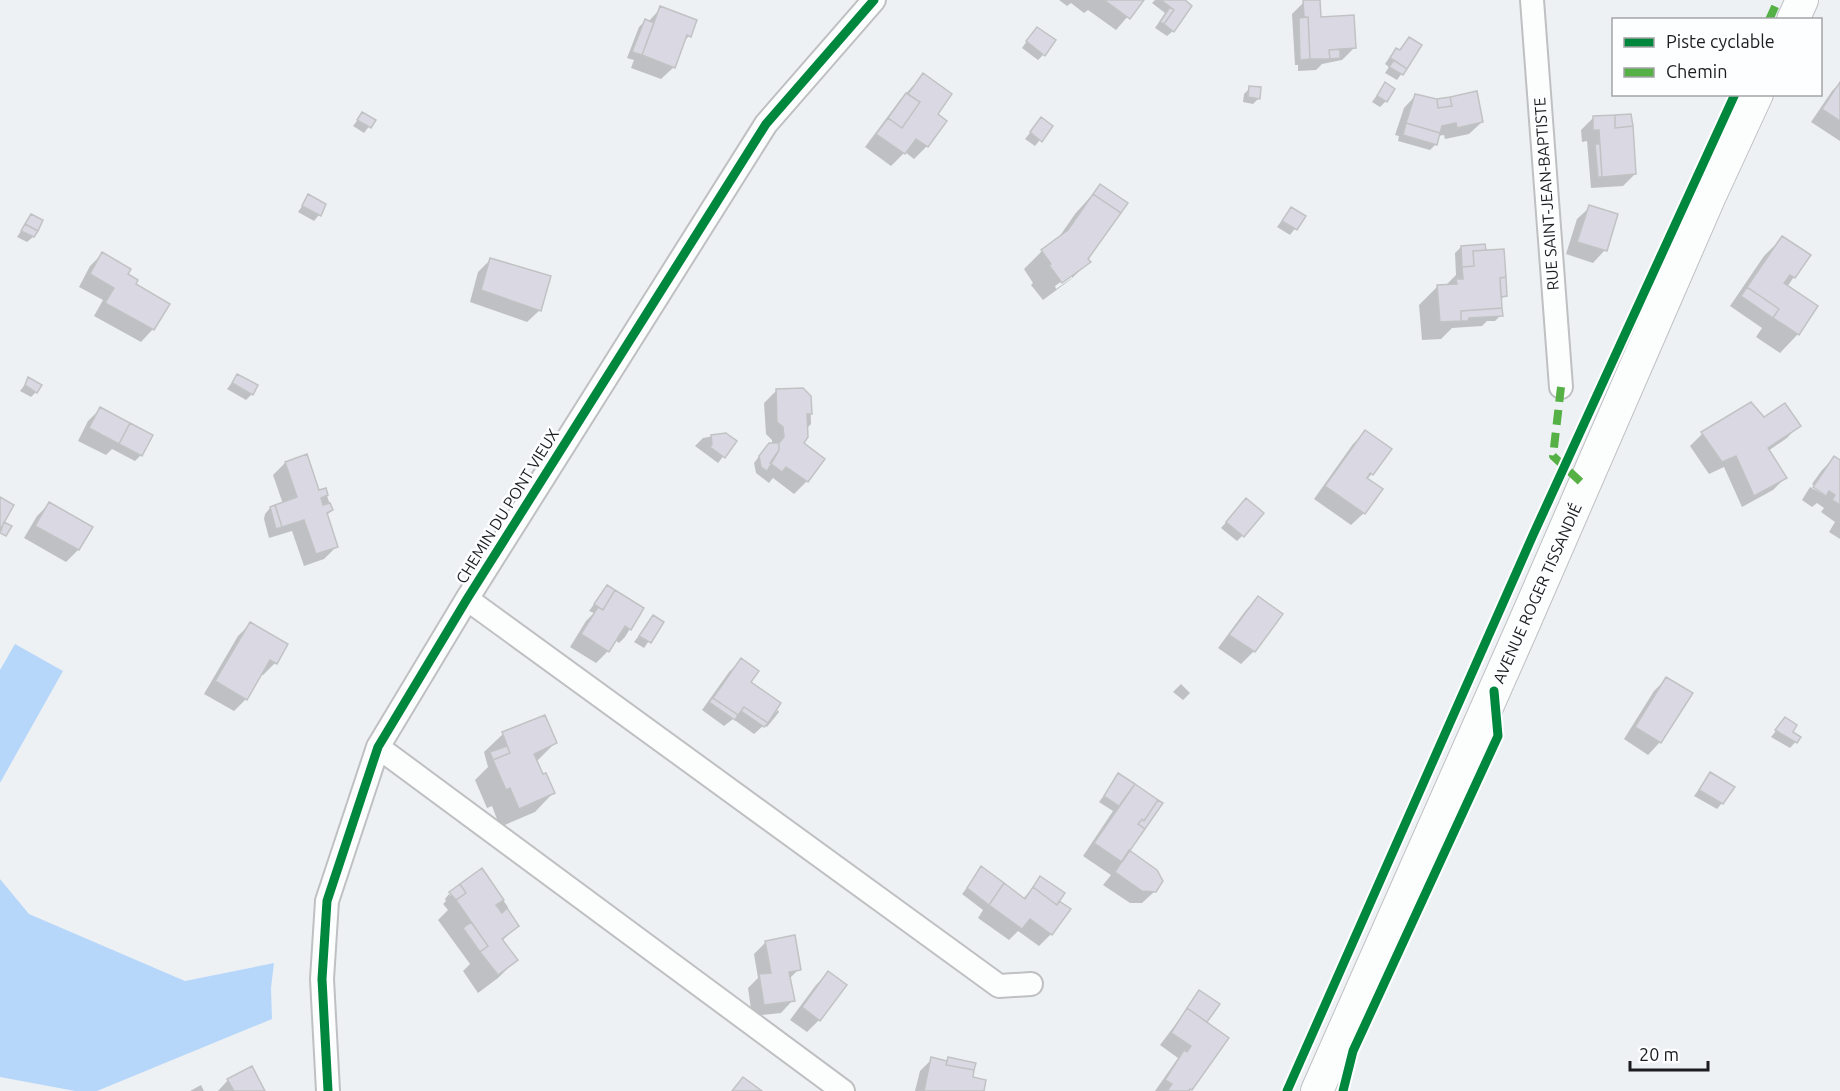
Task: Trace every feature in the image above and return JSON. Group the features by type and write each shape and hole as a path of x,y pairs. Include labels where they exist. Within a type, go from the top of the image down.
{"main road":[{"path":"1794,18 1802,0"},
{"name":"AVENUE ROGER TISSANDIÉ","path":"1317,1091 1709,198 1757,96"}],"street":[{"name":"CHEMIN DU PONT VIEUX","path":"328,1091 322,979 327,901 378,747 466,598 766,124 874,0"},
{"name":"RUE SAINT-JEAN-BAPTISTE","path":"1532,0 1561,387"},
{"path":"466,598 999,986 1031,984"},
{"path":"378,747 843,1091"}],"shaded area":[{"path":"15,644 63,671 0,783 0,670"},
{"path":"0,879 29,914 185,981 274,963 271,988 272,1019 97,1091 75,1091 0,1077"}],"building":[{"path":"1104,0 1144,0 1130,19"},
{"path":"1161,0 1185,0 1192,6 1174,32 1164,24 1174,10"},
{"path":"1303,0 1320,0 1321,17 1354,15 1356,48 1329,50 1330,59 1310,59 1308,17 1304,17"},
{"path":"660,6 697,20 691,37 687,35 675,68 642,55"},
{"path":"1170,7 1174,10 1164,24 1160,22"},
{"path":"1308,17 1310,59 1300,60 1299,18"},
{"path":"645,19 654,23 642,55 632,52"},
{"path":"1037,27 1056,40 1045,56 1026,41"},
{"path":"1409,37 1422,45 1407,69 1390,58 1396,48 1400,50"},
{"path":"1340,49 1340,58 1330,59 1329,50"},
{"path":"1394,60 1407,69 1403,75 1389,67"},
{"path":"923,73 952,94 938,114 947,121 928,147 916,139 905,154 876,134 888,118 902,128 920,102 908,94"},
{"path":"1385,82 1395,89 1387,102 1377,96"},
{"path":"1840,82 1840,121 1822,109"},
{"path":"1249,86 1261,87 1260,99 1248,97"},
{"path":"1477,91 1483,122 1457,128 1456,123 1442,126 1440,133 1406,123 1415,94 1437,99 1438,108 1452,106 1450,97"},
{"path":"906,93 920,102 902,128 888,118"},
{"path":"1450,97 1452,106 1438,108 1437,99"},
{"path":"362,112 376,120 371,128 357,120"},
{"path":"1631,114 1633,126 1615,128 1615,115"},
{"path":"1615,115 1615,128 1633,126 1636,174 1602,177 1599,130 1593,130 1593,116"},
{"path":"1041,117 1053,126 1042,142 1030,132"},
{"path":"1406,123 1440,133 1437,145 1403,135"},
{"path":"1595,144 1600,144 1602,177 1598,177"},
{"path":"1100,184 1128,203 1121,213 1093,194"},
{"path":"308,194 326,204 321,216 302,206"},
{"path":"1093,194 1121,213 1088,259 1091,262 1062,283 1041,250 1068,230"},
{"path":"1589,205 1618,214 1607,251 1577,242"},
{"path":"1291,207 1306,216 1297,230 1282,221"},
{"path":"31,214 43,220 38,231 25,224"},
{"path":"25,224 38,231 34,237 21,231"},
{"path":"1782,236 1811,255 1795,278 1790,275 1784,283 1818,306 1799,335 1773,318 1779,309 1747,287"},
{"path":"1485,244 1486,250 1473,251 1474,266 1462,267 1461,246"},
{"path":"1504,249 1506,277 1500,278 1502,308 1461,311 1461,321 1440,322 1437,285 1457,284 1456,279 1463,279 1462,267 1474,266 1473,251"},
{"path":"102,252 131,269 128,274 138,280 136,284 170,304 154,330 105,303 114,288 90,274"},
{"path":"490,258 551,276 541,311 481,290"},
{"path":"1506,277 1507,296 1501,297 1500,278"},
{"path":"1747,287 1779,309 1773,318 1741,296"},
{"path":"1502,308 1503,316 1469,318 1468,321 1461,321 1461,311"},
{"path":"237,374 258,385 253,395 232,383"},
{"path":"28,377 42,385 37,393 25,385"},
{"path":"803,388 811,396 812,414 807,414 808,437 804,443 825,459 808,482 786,467 782,472 770,463 784,437 783,427 777,422 776,389"},
{"path":"1751,402 1764,417 1785,403 1801,426 1768,448 1787,478 1754,496 1736,456 1722,462 1701,432"},
{"path":"100,407 130,423 119,444 89,428"},
{"path":"130,423 153,435 142,456 119,444"},
{"path":"1365,430 1392,449 1373,475 1370,473 1367,478 1383,489 1365,514 1325,486"},
{"path":"726,433 737,441 725,458 710,447 711,435"},
{"path":"769,443 779,443 779,450 767,471 761,467 759,456"},
{"path":"307,454 319,490 326,488 328,495 321,498 323,505 330,503 333,510 327,513 338,547 316,554 304,520 282,527 275,505 297,497 285,462"},
{"path":"1834,456 1840,460 1840,505 1832,500 1835,495 1829,491 1826,496 1813,487"},
{"path":"0,497 14,505 0,530"},
{"path":"1246,498 1264,513 1244,537 1226,522"},
{"path":"49,502 93,527 79,550 35,526"},
{"path":"275,505 282,527 276,529 270,507"},
{"path":"4,522 12,526 6,536 0,533"},
{"path":"607,585 615,590 603,610 594,604"},
{"path":"615,590 644,608 631,630 625,626 609,652 581,634 598,607 603,610"},
{"path":"1258,596 1283,614 1255,652 1229,635"},
{"path":"653,615 664,622 651,643 639,636"},
{"path":"250,622 288,644 277,664 270,660 247,700 215,681"},
{"path":"741,658 759,671 751,682 781,703 768,723 744,707 738,715 713,698"},
{"path":"1666,677 1693,693 1661,743 1635,727"},
{"path":"713,698 738,715 735,720 709,702"},
{"path":"744,707 768,723 764,727 741,711"},
{"path":"545,715 557,743 534,754 555,793 519,809 510,788 506,790 493,760 510,753 502,732"},
{"path":"1785,717 1797,725 1793,732 1801,737 1797,743 1775,730"},
{"path":"507,746 510,753 493,760 490,752"},
{"path":"1710,772 1735,787 1723,804 1699,790"},
{"path":"1118,773 1135,784 1119,806 1104,796"},
{"path":"1135,784 1158,800 1144,821 1142,819 1138,824 1145,829 1122,862 1094,843"},
{"path":"1158,800 1163,803 1145,829 1138,824 1142,819 1144,821"},
{"path":"1129,850 1157,870 1163,881 1156,892 1142,891 1115,872"},
{"path":"981,866 1004,883 989,905 967,888"},
{"path":"482,868 504,900 496,905 502,913 507,908 519,926 502,939 518,960 498,975 480,952 488,946 456,900 466,893 460,884"},
{"path":"1040,876 1065,893 1057,905 1033,887"},
{"path":"1004,883 1025,899 1033,887 1057,905 1059,901 1071,909 1052,935 1030,919 1022,929 989,905"},
{"path":"460,884 466,893 456,900 449,892"},
{"path":"471,922 488,946 480,952 463,928"},
{"path":"795,935 801,970 789,972 795,1001 764,1005 759,974 771,973 765,941"},
{"path":"828,971 847,985 820,1021 802,1007"},
{"path":"1199,990 1220,1004 1207,1022 1187,1008"},
{"path":"1187,1008 1229,1038 1192,1090 1167,1091 1172,1084 1165,1080 1184,1050 1187,1052 1191,1046 1171,1033"},
{"path":"931,1057 947,1061 946,1065 974,1070 973,1077 986,1080 984,1091 924,1091"},
{"path":"948,1057 976,1063 974,1070 946,1065"},
{"path":"252,1066 265,1091 234,1091 227,1079"},
{"path":"743,1077 762,1091 732,1091"}],"marked path":[{"path":"1770,18 1778,0"},
{"path":"1561,387 1553,456 1584,485"}],"cycle path":[{"path":"328,1091 322,979 327,901 378,747 467,599 766,124 874,0"},
{"path":"1287,1091 1533,535 1734,96"},
{"path":"1343,1091 1353,1051 1498,736 1494,691"}]}
